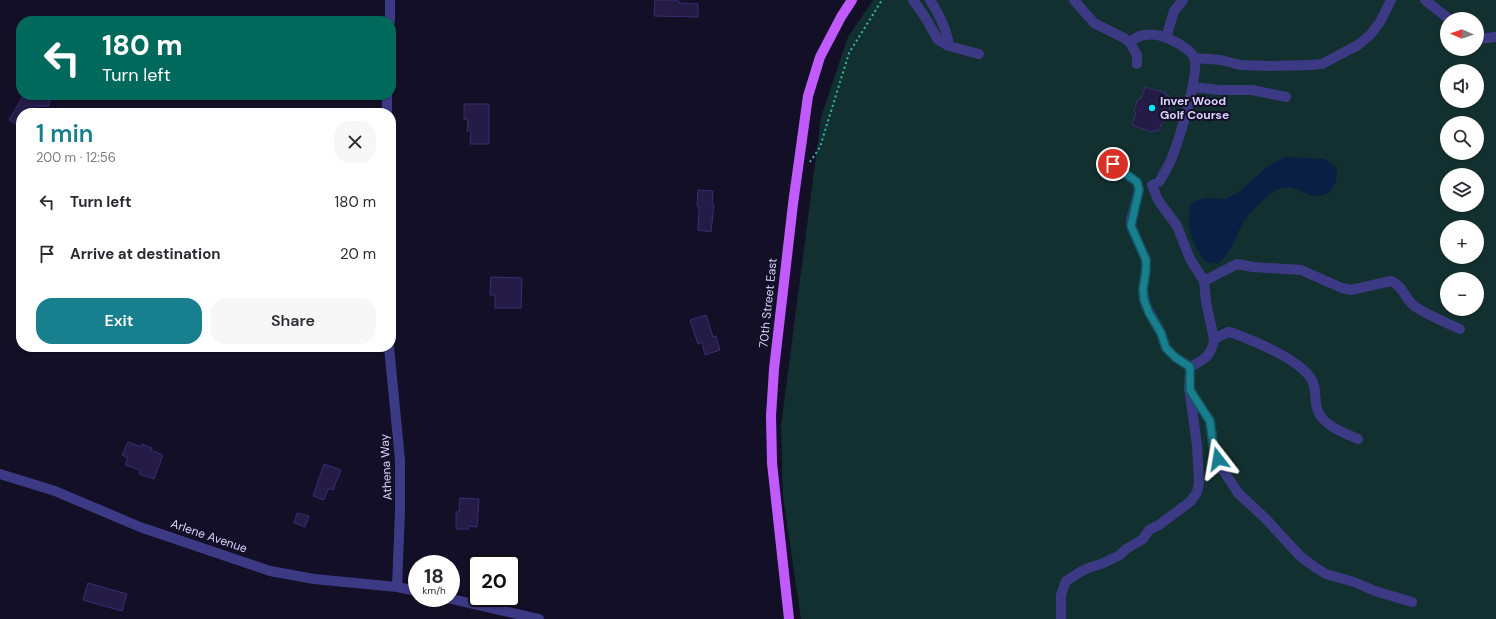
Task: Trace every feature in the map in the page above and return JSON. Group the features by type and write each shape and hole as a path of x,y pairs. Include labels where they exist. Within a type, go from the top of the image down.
{"main road":[{"name":"70th Street East","path":"789,619 772,463 771,416 774,369 792,204 808,96 820,57 841,17 852,0"}],"street":[{"path":"390,0 390,16"},
{"path":"913,0 938,40 949,46 979,54"},
{"path":"930,0 948,35 949,46"},
{"path":"1074,0 1094,23 1124,38 1130,43 1137,55 1138,64"},
{"path":"1166,38 1174,11 1184,0"},
{"path":"1194,58 1221,60 1240,65 1270,66 1322,64 1362,42 1380,22 1391,0"},
{"path":"1425,0 1440,12"},
{"path":"1106,155 1117,168 1137,182 1144,185 1152,185 1159,182 1170,163 1193,87 1196,72 1194,58 1178,43 1160,36 1148,35 1136,37 1130,43"},
{"path":"1484,38 1496,37"},
{"path":"1193,87 1219,90 1252,90 1286,97"},
{"path":"1137,182 1139,190 1131,226 1146,260 1143,290 1144,300 1149,313 1161,333 1166,348 1175,357 1190,367"},
{"path":"1152,185 1158,200 1177,226 1190,259 1204,281 1206,302 1214,339 1209,355 1202,361 1190,367"},
{"path":"1204,281 1237,264 1253,267 1301,270 1342,288 1351,290 1391,281 1398,285 1415,307 1460,329"},
{"path":"1214,339 1228,332 1233,333 1277,353 1298,366 1313,382 1317,409 1320,417 1332,426 1358,439"},
{"name":"Athena Way","path":"389,352 400,460 400,511 397,587"},
{"path":"1061,619 1061,594 1066,581 1082,571 1120,555 1126,549 1143,539 1150,530 1187,504 1197,492 1199,483 1197,446 1190,390 1190,367"},
{"path":"1190,390 1210,421 1214,452 1230,482 1238,493 1266,519 1296,552 1326,574 1354,582 1389,596 1412,602"},
{"name":"Arlene Avenue","path":"0,474 55,491 140,527 270,571 314,579 408,589"},
{"path":"460,601 539,619"}],"path":[{"path":"808,165 820,147 849,53 882,0"}],"green space":[{"name":"Inver Wood Golf Course","path":"873,0 1496,0 1496,619 801,619 783,497 781,426 821,117 848,37"}],"water":[{"path":"1285,157 1325,159 1337,168 1336,182 1329,193 1319,196 1289,188 1275,191 1259,204 1245,219 1230,250 1223,259 1217,264 1206,262 1193,241 1189,225 1192,202 1206,198 1225,199 1239,192 1267,167"}],"building":[{"path":"655,0 677,0 679,3 698,4 698,17 654,16"},
{"name":"Inver Wood Golf Course","path":"1145,87 1166,93 1165,95 1170,96 1168,104 1170,110 1169,116 1161,124 1159,131 1154,130 1153,132 1132,125 1138,99 1141,99"},
{"path":"21,100 50,100 49,106 16,108"},
{"path":"464,104 489,104 489,144 470,144 471,131 467,131 468,120 464,119"},
{"path":"16,108 16,124 9,120"},
{"path":"698,190 713,191 712,204 714,204 711,232 698,230"},
{"path":"491,277 522,278 521,308 495,308 495,295 490,295"},
{"path":"706,315 713,337 716,336 720,350 705,355 702,342 698,344 690,320"},
{"path":"128,442 141,447 142,444 163,455 154,479 139,474 140,470 125,465 128,458 122,455"},
{"path":"324,464 341,470 333,490 328,489 324,500 313,496"},
{"path":"460,498 479,499 477,527 469,526 469,529 456,529 456,512 459,512"},
{"path":"297,513 309,516 305,527 294,523"},
{"path":"88,583 127,594 122,611 83,600"}],"place":[{"name":"Inver Wood Golf Course","path":"1152,108"}],"route":[{"path":"1113,164 1137,182 1139,190 1131,220 1131,226 1134,236 1145,256 1147,265 1143,286 1144,300 1149,313 1159,327 1166,348 1175,357 1190,367 1190,390 1203,413 1210,421 1214,452 1218,459"}]}
